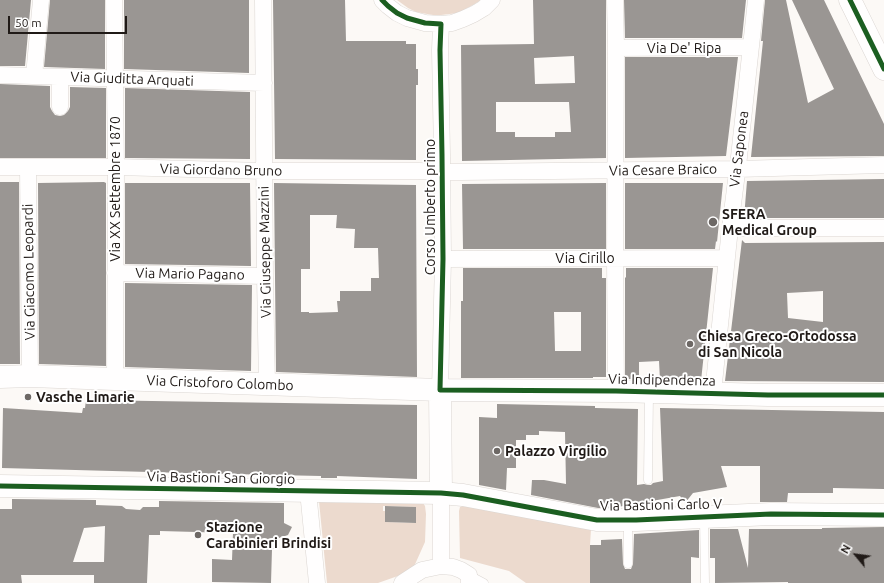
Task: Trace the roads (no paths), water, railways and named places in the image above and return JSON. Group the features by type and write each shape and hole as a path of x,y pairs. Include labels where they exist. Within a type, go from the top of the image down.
{"street":[{"path":"34,76 41,0"},
{"name":"Via XX Settembre 1870","path":"114,0 116,167 115,379"},
{"name":"Via Giuseppe Mazzini","path":"263,0 267,385"},
{"path":"382,0 392,9 407,18 424,23 440,24 464,20 484,8 492,0"},
{"path":"615,0 616,391"},
{"name":"Via Saponea","path":"713,393 756,0"},
{"path":"850,0 879,48 884,69"},
{"name":"Corso Umberto primo","path":"440,24 443,259 440,390 441,566"},
{"name":"Via De' Ripa","path":"616,48 751,47"},
{"name":"Via Giuditta Arquati","path":"0,75 264,83"},
{"path":"60,77 60,107"},
{"name":"Via Cesare Braico","path":"442,171 737,169 884,165"},
{"name":"Via Giordano Bruno","path":"0,167 116,167 264,171 442,171"},
{"name":"Via Giacomo Leopardi","path":"28,167 30,376"},
{"path":"730,228 884,228"},
{"name":"Via Cirillo","path":"443,259 727,258"},
{"name":"Via Mario Pagano","path":"115,273 265,276"},
{"name":"Via Cristoforo Colombo","path":"0,377 30,376 440,390"},
{"name":"Via Indipendenza","path":"440,390 616,391 768,395 884,395"},
{"name":"Via Bastioni San Giorgio","path":"0,486 441,493"},
{"path":"308,491 317,583"},
{"name":"Via Bastioni Carlo V","path":"441,493 463,495 597,520 771,514 884,515"},
{"path":"402,583 416,578 422,570 441,566 453,567 461,570 469,579"}],"lane":[{"path":"648,480 649,392"},
{"path":"704,516 705,583"},
{"path":"628,520 628,564"},
{"path":"469,579 484,583"}],"place":[{"name":"SFERA Medical Group","path":"713,222"},
{"name":"Chiesa Greco-Ortodossa di San Nicola","path":"690,344"},
{"name":"Vasche Limarie","path":"28,397"},
{"name":"Palazzo Virgilio","path":"497,451"},
{"name":"Stazione Carabinieri Brindisi","path":"198,535"}]}
